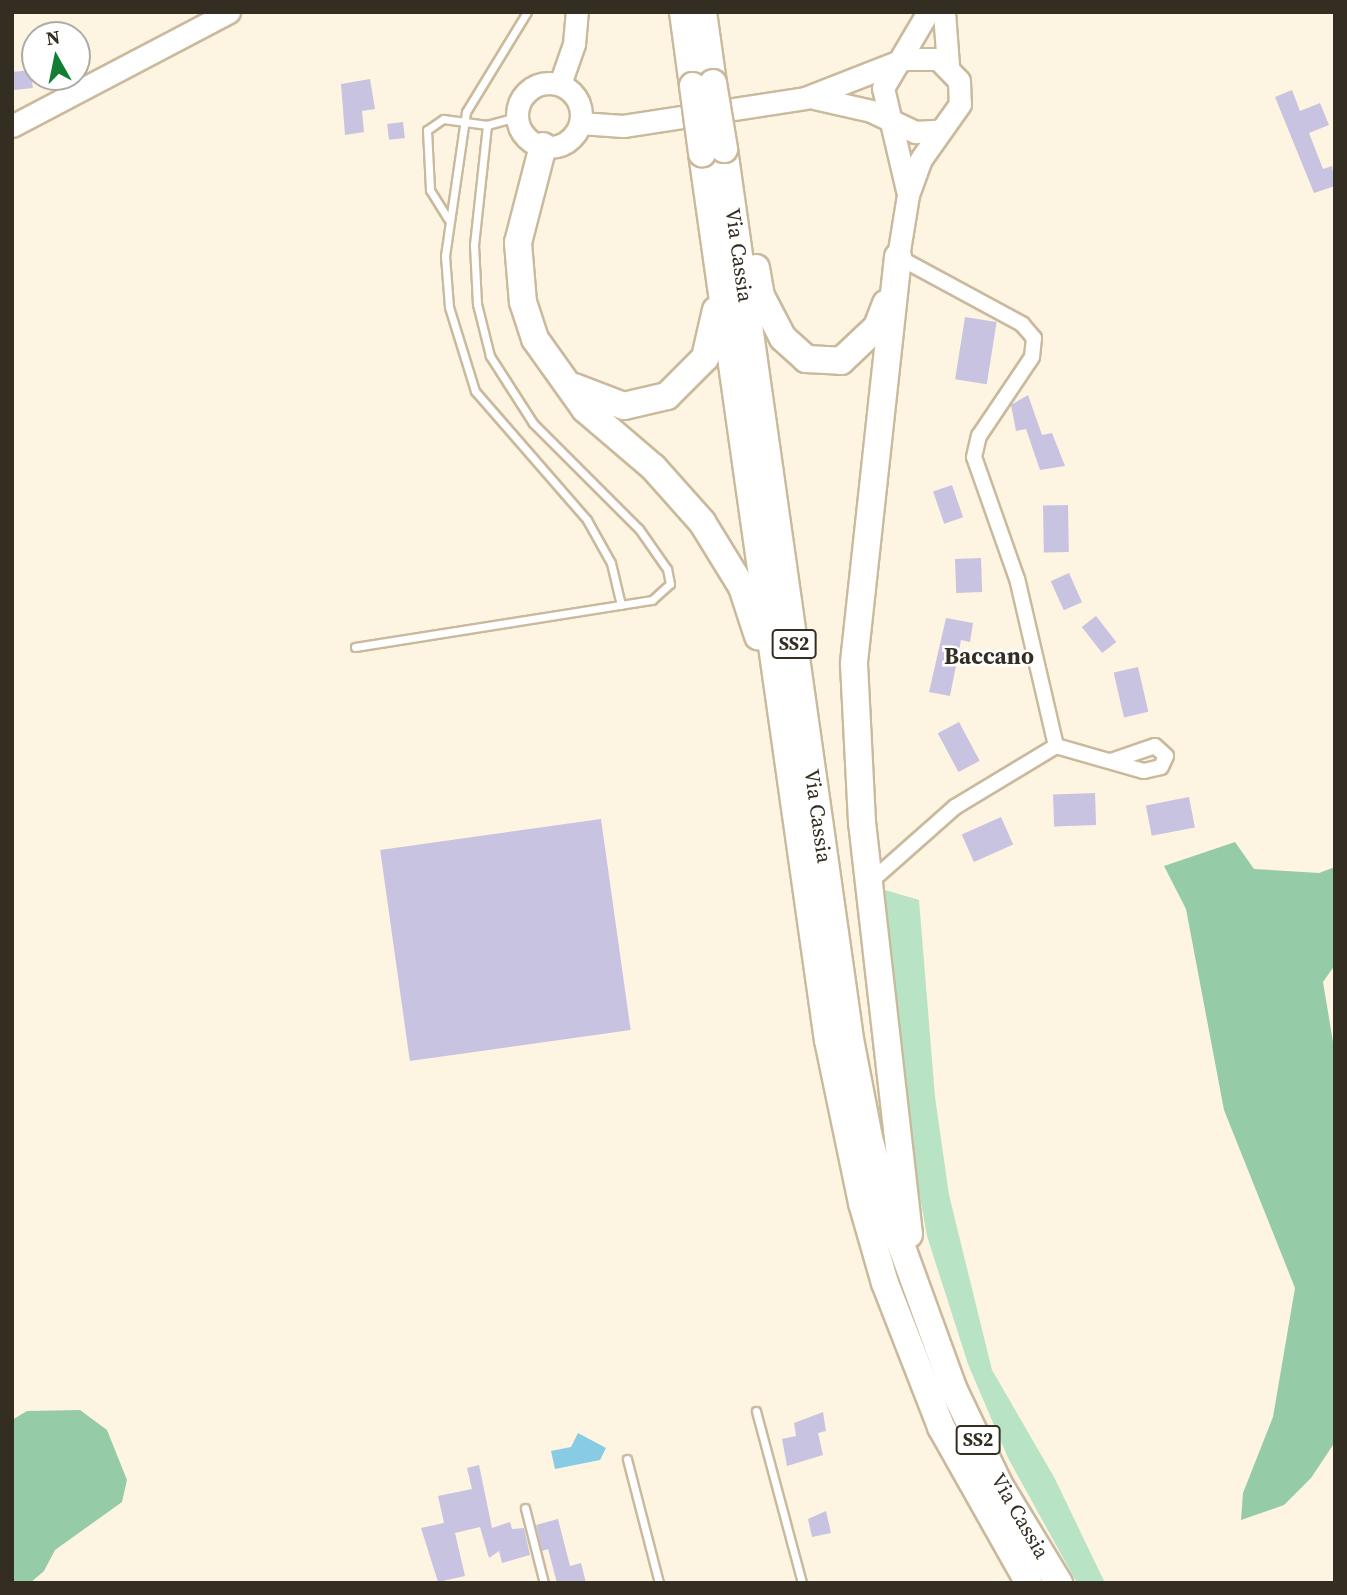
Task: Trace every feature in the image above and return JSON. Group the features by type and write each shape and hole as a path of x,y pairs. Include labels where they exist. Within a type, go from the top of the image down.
{"highway":[{"name":"Via Cassia","path":"682,12 703,84 850,1039 872,1150 915,1288 953,1388 1000,1486 1059,1583"},
{"name":"Via Cassia","path":"703,12 703,84"},
{"path":"542,146 524,205 518,257 526,315 556,373 593,418 673,488 720,547 748,602 784,714"},
{"name":"Via Cassia","path":"713,151 715,249 784,714 828,1040 862,1203 885,1283 942,1427 974,1493 1029,1583"},
{"path":"713,151 737,174 761,296 783,338 806,359 841,361 861,347 877,327 893,286"},
{"path":"556,373 614,405 648,404 674,392 701,366 713,340 715,249"},
{"path":"898,257 855,628 855,740 864,846 915,1288"}],"main road":[{"path":"12,126 229,12"},
{"path":"560,84 574,44 577,12"},
{"path":"908,195 904,158 890,119 883,88 928,12"},
{"path":"944,12 947,65"},
{"path":"580,123 623,125 805,97 894,67 919,55 947,65 959,81 960,104 953,120 937,131 908,195 898,257"},
{"path":"560,84 577,98 580,123 566,142 542,146 523,134 517,117 529,89 560,84"},
{"path":"805,97 840,101 890,119 915,132 937,131"}],"street":[{"path":"898,257 1023,324 1034,338 1032,357 979,436 974,457 1017,579 1056,746"},
{"path":"869,883 954,807 1056,746 1111,761"},
{"path":"864,846 896,858"}],"lane":[{"path":"527,12 477,87 463,122 448,219 449,307 475,391 587,520 611,563 621,605"},
{"path":"448,219 430,190 424,140 439,120 487,125 517,117"},
{"path":"355,647 621,605 665,592 667,569 623,512 522,410 498,374 484,336 474,245 487,125"},
{"path":"755,1410 802,1583"},
{"path":"627,1459 659,1583"},
{"path":"525,1508 544,1583"}],"green space":[{"path":"1235,842 1254,869 1319,873 1335,867 1335,965 1323,982 1335,1054 1335,1442 1311,1478 1284,1505 1241,1520 1243,1493 1273,1417 1295,1288 1224,1110 1186,909 1164,866"},
{"path":"885,890 919,900 935,1097 949,1195 992,1370 1054,1477 1105,1583 1077,1583 1008,1458 968,1364 927,1236 911,1146 883,907"},
{"path":"80,1410 107,1430 127,1480 122,1502 55,1550 44,1571 30,1583 12,1583 12,1420 27,1411"}],"water":[{"path":"578,1433 606,1448 600,1460 555,1469 551,1451 571,1447"}],"building":[{"path":"21,71 21,89 14,90 12,72"},
{"path":"370,79 375,109 362,111 364,132 345,135 341,84"},
{"path":"1292,90 1300,111 1320,103 1329,125 1309,133 1323,169 1332,166 1335,186 1314,193 1275,97"},
{"path":"403,122 405,138 389,140 387,124"},
{"path":"965,317 997,322 987,384 955,379"},
{"path":"1028,395 1042,435 1052,433 1065,466 1040,470 1026,429 1016,431 1011,405"},
{"path":"952,485 963,517 944,524 933,492"},
{"path":"1043,505 1068,505 1069,552 1044,552"},
{"path":"981,558 982,592 956,593 955,559"},
{"path":"1069,573 1082,602 1064,610 1051,581"},
{"path":"1096,616 1116,642 1102,653 1082,627"},
{"path":"946,618 973,623 970,642 961,640 950,696 929,692"},
{"path":"1138,667 1148,712 1124,717 1114,673"},
{"path":"959,722 980,761 958,772 938,733"},
{"path":"1095,793 1096,825 1054,826 1053,794"},
{"path":"1189,797 1195,827 1152,836 1146,805"},
{"path":"1001,817 1013,844 974,862 962,834"},
{"path":"601,819 631,1030 410,1061 380,850"},
{"path":"823,1412 826,1431 818,1433 823,1455 787,1466 782,1439 796,1436 794,1423"},
{"path":"479,1465 492,1528 510,1522 512,1529 524,1528 530,1555 502,1563 499,1551 489,1558 480,1527 455,1533 465,1576 438,1582 421,1528 444,1523 438,1496 472,1489 467,1468"},
{"path":"826,1511 831,1533 812,1537 808,1519"},
{"path":"558,1519 570,1566 581,1563 586,1583 557,1583 548,1549 542,1551 536,1525"}],"district":[{"name":"Baccano","path":"989,656"}]}
